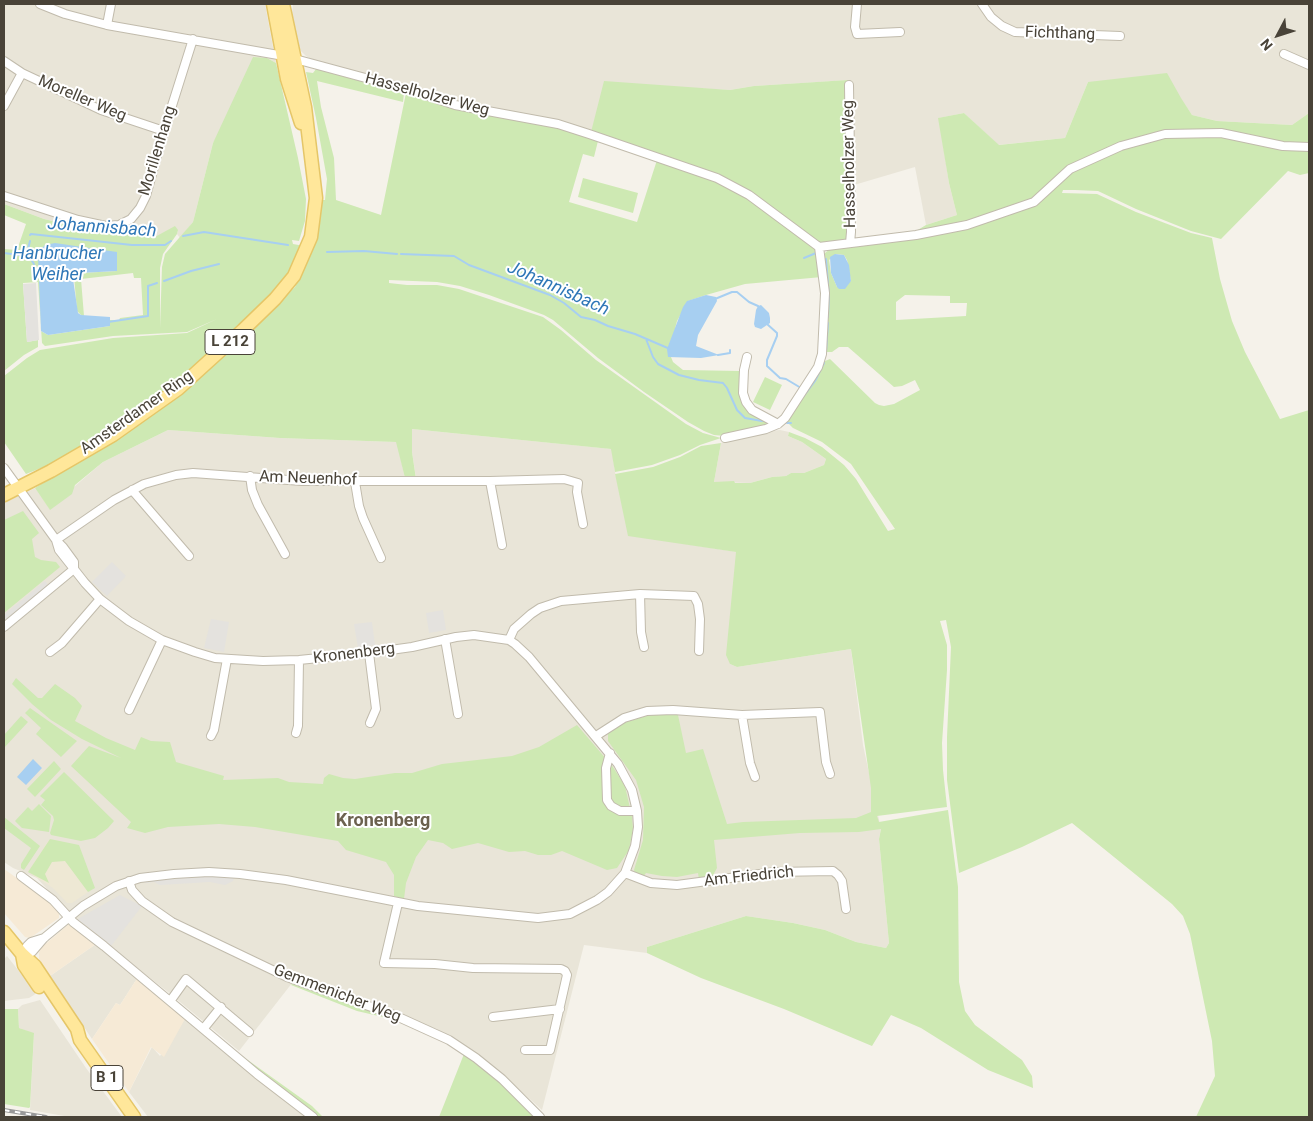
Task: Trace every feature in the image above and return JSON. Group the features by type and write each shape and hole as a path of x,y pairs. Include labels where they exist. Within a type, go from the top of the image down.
{"main road":[{"name":"Amsterdamer Ring","path":"4,496 52,471 113,435 178,389 275,299 294,276 310,237 316,198 305,107 273,4"},
{"name":"Amsterdamer Ring","path":"283,4 289,57"},
{"name":"B 1","path":"4,932 22,954 35,966 76,1029 79,1038 134,1117"}],"street":[{"name":"Hasselholzer Weg","path":"40,4 65,14 107,25 289,57 410,90 455,105 558,124 718,178 749,195 819,247 916,235 967,225 1034,202 1070,169 1078,165 1121,146 1165,134 1221,133 1283,146 1309,147"},
{"path":"107,25 111,4"},
{"path":"857,4 855,27 857,34 900,32"},
{"name":"Fichthang","path":"982,4 991,17 1002,26 1015,32 1120,36"},
{"name":"Morillenhang","path":"4,196 78,220 106,226 119,225 131,219 140,208 146,196 193,39"},
{"path":"1284,54 1309,65"},
{"name":"Moreller Weg","path":"4,61 22,73 101,110 164,131"},
{"path":"4,106 22,73"},
{"name":"Hasselholzer Weg","path":"849,84 852,232 850,242"},
{"path":"725,438 766,430 778,424 818,367 822,354 826,293 819,247"},
{"path":"747,357 744,370 743,393 746,402 758,415 778,424"},
{"name":"Kronenberg","path":"4,468 56,540 59,550 69,564 100,599 133,624 162,640 195,652 227,659 299,660 369,654 474,635 508,640"},
{"name":"Am Neuenhof","path":"56,540 132,490 160,478 193,473 302,481 355,482 564,478 578,482 577,492 583,524"},
{"path":"250,476 252,490 258,505 285,554"},
{"path":"490,480 502,544"},
{"path":"355,482 363,518 381,558"},
{"path":"132,490 189,556"},
{"path":"4,627 74,569"},
{"path":"640,594 641,632 644,647"},
{"path":"22,954 29,944 44,938 98,896 129,881 149,876 174,874 209,872 240,874 286,880 398,903 538,918 560,916 578,911 608,892 625,873 635,846 637,811 632,790 626,776 596,736 529,657 508,640 514,629 521,622 540,608 573,598 640,594 694,596 698,604 700,619 699,651"},
{"path":"50,652 73,630 100,599"},
{"path":"445,639 458,714"},
{"path":"129,710 162,640"},
{"path":"369,654 376,709 370,723"},
{"path":"211,736 214,730 227,659"},
{"path":"296,734 298,726 299,660"},
{"path":"596,736 624,718 647,711 673,710 742,715 820,712 826,762 830,774"},
{"path":"742,715 750,763 755,777"},
{"path":"610,753 606,768 607,800 611,806 620,810 637,811"},
{"name":"Am Friedrich","path":"625,873 647,882 671,885 775,872 833,871 842,882 846,909"},
{"path":"21,876 53,900 68,918 171,1000 257,1074 313,1117"},
{"name":"Gemmenicher Weg","path":"129,881 132,890 142,900 172,922 287,977 394,1015 449,1040 476,1058 502,1079 540,1117"},
{"path":"398,903 384,963 435,964 473,968 561,968 565,971 567,976 550,1050 525,1050"},
{"path":"171,1000 186,979 250,1032"},
{"path":"204,1028 221,1007"},
{"path":"493,1017 560,1009"}],"shaded area":[{"path":"4,4 265,4 276,63 267,58 213,143 193,222 180,238 177,234 178,230 153,238 128,229 105,231 82,228 44,219 4,204"},
{"path":"293,4 1309,4 1309,113 1292,125 1217,121 1192,115 1181,99 1088,82 1065,138 998,145 964,113 939,118 949,183 957,215 926,225 915,167 854,185 850,80 754,86 730,90 693,88 591,132 454,101 313,60 300,50 292,13"},
{"path":"36,283 39,340 27,342 23,284"},
{"path":"412,429 612,449 615,472 629,535 737,552 730,664 737,667 851,649 863,745 881,829 879,839 889,943 886,948 856,942 825,930 746,916 647,947 647,953 584,945 542,1110 503,1075 468,1048 437,1029 296,978 239,1051 168,992 73,918 37,878 4,862 4,503 35,488 50,509 103,462 168,430 280,438 397,442 405,478 416,478 412,452"},
{"path":"780,430 789,432 788,436 802,442 826,459 824,465 804,473 791,473 786,476 772,477 750,483 714,482 721,443"},
{"path":"112,562 126,576 107,596 92,582"},
{"path":"45,581 49,586 4,623 4,615"},
{"path":"443,610 446,630 429,633 426,613"},
{"path":"211,619 229,622 224,652 204,648"},
{"path":"372,622 375,645 358,648 354,624"},
{"path":"48,841 91,890 72,903 67,903 53,888 28,872"},
{"path":"4,869 45,898 56,908 59,914 59,918 30,938 25,937 4,913"},
{"path":"208,874 235,876 233,881 225,885 210,882 160,885 154,882 146,883 144,879"},
{"path":"120,895 142,906 111,946 76,920"},
{"path":"69,924 96,944 50,976 39,959 39,952 42,947"},
{"path":"96,944 138,977 120,1005 116,1003 92,1039 50,976"},
{"path":"7,956 36,993 34,995 29,998 4,1001 4,959"},
{"path":"138,977 186,1017 164,1057 151,1047 129,1092 92,1039 116,1003 120,1005"},
{"path":"40,1000 122,1117 70,1117 30,1110 34,1034 19,1028 18,1009 22,1005"},
{"path":"186,1017 312,1117 148,1117 129,1092 152,1047 160,1056"}],"green space":[{"path":"253,57 267,58 276,63 306,199 305,221 299,241 292,240 293,244 304,246 297,261 273,296 176,385 143,410 66,458 26,474 4,442 4,376 40,350 113,338 187,333 217,319 187,332 113,336 45,346 42,343 41,331 48,335 110,326 110,320 143,315 141,278 134,278 133,273 81,279 84,316 77,311 74,276 80,273 117,271 117,252 39,252 41,326 38,282 23,283 27,342 38,340 38,347 24,355 4,371 4,249 17,250 26,224 4,215 4,204 44,219 82,228 105,231 128,229 153,238 175,226 178,230 177,234 163,254 160,268 160,328 162,267 165,254 193,222 213,143"},
{"path":"316,69 404,93 403,102 317,81 321,107 334,158 336,200 381,215 406,93 471,113 525,120 555,127 598,141 594,157 583,154 569,202 637,222 657,160 700,173 744,193 817,250 822,277 745,284 706,295 688,301 677,321 668,357 671,357 673,362 683,370 740,371 743,398 771,425 725,436 714,435 688,422 644,392 598,358 553,320 544,315 460,286 437,282 389,280 389,283 437,285 459,289 543,317 596,360 686,424 703,433 721,438 652,465 615,472 611,449 412,429 412,452 416,479 405,478 396,442 280,438 168,430 103,462 75,485 72,494 50,510 35,488 112,439 254,325 295,287 313,248 320,200 325,200 327,179 306,72 313,73"},
{"path":"1167,73 1192,115 1217,121 1292,125 1309,113 1309,173 1300,175 1288,171 1221,239 1191,231 1136,209 1098,191 1063,190 1062,193 1097,194 1136,212 1191,233 1212,238 1220,279 1232,321 1245,352 1280,419 1309,410 1309,1117 1196,1117 1215,1076 1212,1041 1190,934 1183,916 1172,904 1072,823 1022,847 959,873 947,780 951,647 946,620 940,621 947,645 942,743 947,807 877,816 879,822 948,810 958,887 959,982 965,1011 975,1025 1022,1060 1032,1076 1033,1088 988,1070 921,1028 891,1015 872,1046 784,1009 701,978 647,953 647,947 746,916 825,930 856,942 886,948 889,943 879,839 881,829 859,832 800,833 714,840 717,868 712,877 699,880 698,873 677,877 646,873 643,877 635,874 634,870 643,840 644,807 636,780 608,741 608,734 623,723 650,715 678,715 686,753 703,749 727,824 856,818 871,812 871,788 851,649 737,667 730,664 726,655 736,552 628,536 615,474 653,467 680,457 701,446 721,443 714,482 734,481 735,483 750,483 772,477 786,476 791,473 804,473 824,465 826,459 802,442 788,436 789,432 822,447 844,465 856,479 888,531 895,529 851,464 822,442 793,428 788,423 787,419 825,361 830,359 879,405 894,404 920,390 915,380 902,386 894,387 848,347 839,347 832,352 827,352 825,356 825,253 830,249 846,246 915,239 916,231 926,225 957,215 949,183 938,118 964,113 999,145 1065,138 1088,82","holes":["1165,131 1248,136 1284,149 1220,137 1165,136 1122,148","836,254 844,255 847,260 851,281 837,287 831,273 829,260","905,295 950,296 950,303 967,303 966,316 896,320 896,302"]},
{"path":"848,80 848,240 819,244 743,188 591,132 604,81 730,90 754,86"},
{"path":"583,178 638,193 633,213 578,197"},
{"path":"765,377 782,385 770,410 753,402"},
{"path":"23,511 39,533 32,539 35,557 41,560 56,562 60,567 4,613 4,520"},
{"path":"16,678 38,698 42,698 55,684 75,698 82,706 75,721 106,738 135,750 141,737 151,741 170,742 176,762 224,776 223,780 278,778 289,782 323,784 324,778 329,774 355,779 395,773 412,773 442,764 512,756 539,747 577,725 613,767 625,786 633,829 629,850 617,868 607,870 562,851 551,855 538,855 525,851 509,852 478,843 452,849 443,843 428,840 416,857 406,883 404,899 394,896 394,875 386,862 346,850 338,841 255,827 219,824 168,827 145,833 127,828 131,822 71,766 89,746 121,758 82,739 51,720 12,684"},
{"path":"30,708 77,741 61,757 36,734 41,728 25,713"},
{"path":"21,716 28,722 4,748 4,735"},
{"path":"54,761 61,769 35,797 27,789"},
{"path":"64,772 114,821 95,838 81,841 51,835 50,833 54,820 53,816 41,805 45,800 40,796"},
{"path":"39,804 51,816 49,832 22,828 15,821 28,807 32,811"},
{"path":"4,817 40,846 24,870 21,868 21,864 31,848 4,828"},
{"path":"50,839 79,845 95,888 88,892 65,861 52,862 45,874 49,883 28,872"},
{"path":"294,981 400,1021 357,1011 291,985"},
{"path":"4,1009 18,1009 19,1028 34,1033 29,1108 4,1104"},
{"path":"238,1053 312,1106 323,1117 315,1117"},
{"path":"464,1054 498,1080 536,1117 439,1117"}],"water":[{"name":"Hanbrucher Weiher","path":"55,243 117,252 117,271 80,273 74,276 73,279 78,313 81,315 110,317 110,326 48,335 41,331 38,256 45,245"},
{"path":"835,254 844,255 849,265 851,281 845,289 837,287 831,273 830,257"},
{"path":"706,295 716,297 717,301 698,335 696,346 719,355 701,358 668,357 667,349 683,307 687,301"},
{"path":"761,305 769,313 770,323 761,329 755,327 754,324 756,310"},
{"path":"33,759 42,768 26,785 17,777"}],"waterway":[{"name":"Johannisbach","path":"183,236 204,232 288,245"},
{"name":"Johannisbach","path":"30,235 132,245 165,245 171,241"},
{"name":"Johannisbach","path":"4,253 19,255 27,253 30,241"},
{"name":"Johannisbach","path":"327,252 364,251 397,254"},
{"path":"27,253 34,264"},
{"path":"804,258 816,253"},
{"name":"Johannisbach","path":"401,254 454,256 469,265 550,295 564,303 581,317 635,334 670,349"},
{"path":"826,259 829,296 828,317"},
{"path":"164,281 191,271 219,264"},
{"path":"108,322 148,316 148,286 157,283"},
{"path":"715,299 732,292 737,292 749,302 758,306"},
{"path":"826,352 828,323"},
{"path":"767,324 777,333 767,360 767,366 780,378 786,379 801,388"},
{"path":"646,339 658,364 679,375 723,383 737,410 745,418 762,421"},
{"name":"Johannisbach","path":"718,355 730,353 730,350"},
{"path":"800,401 815,381 824,363"}],"railway":[{"path":"4,1110 46,1117"}],"district":[{"name":"Kronenberg","path":"383,821"}]}
